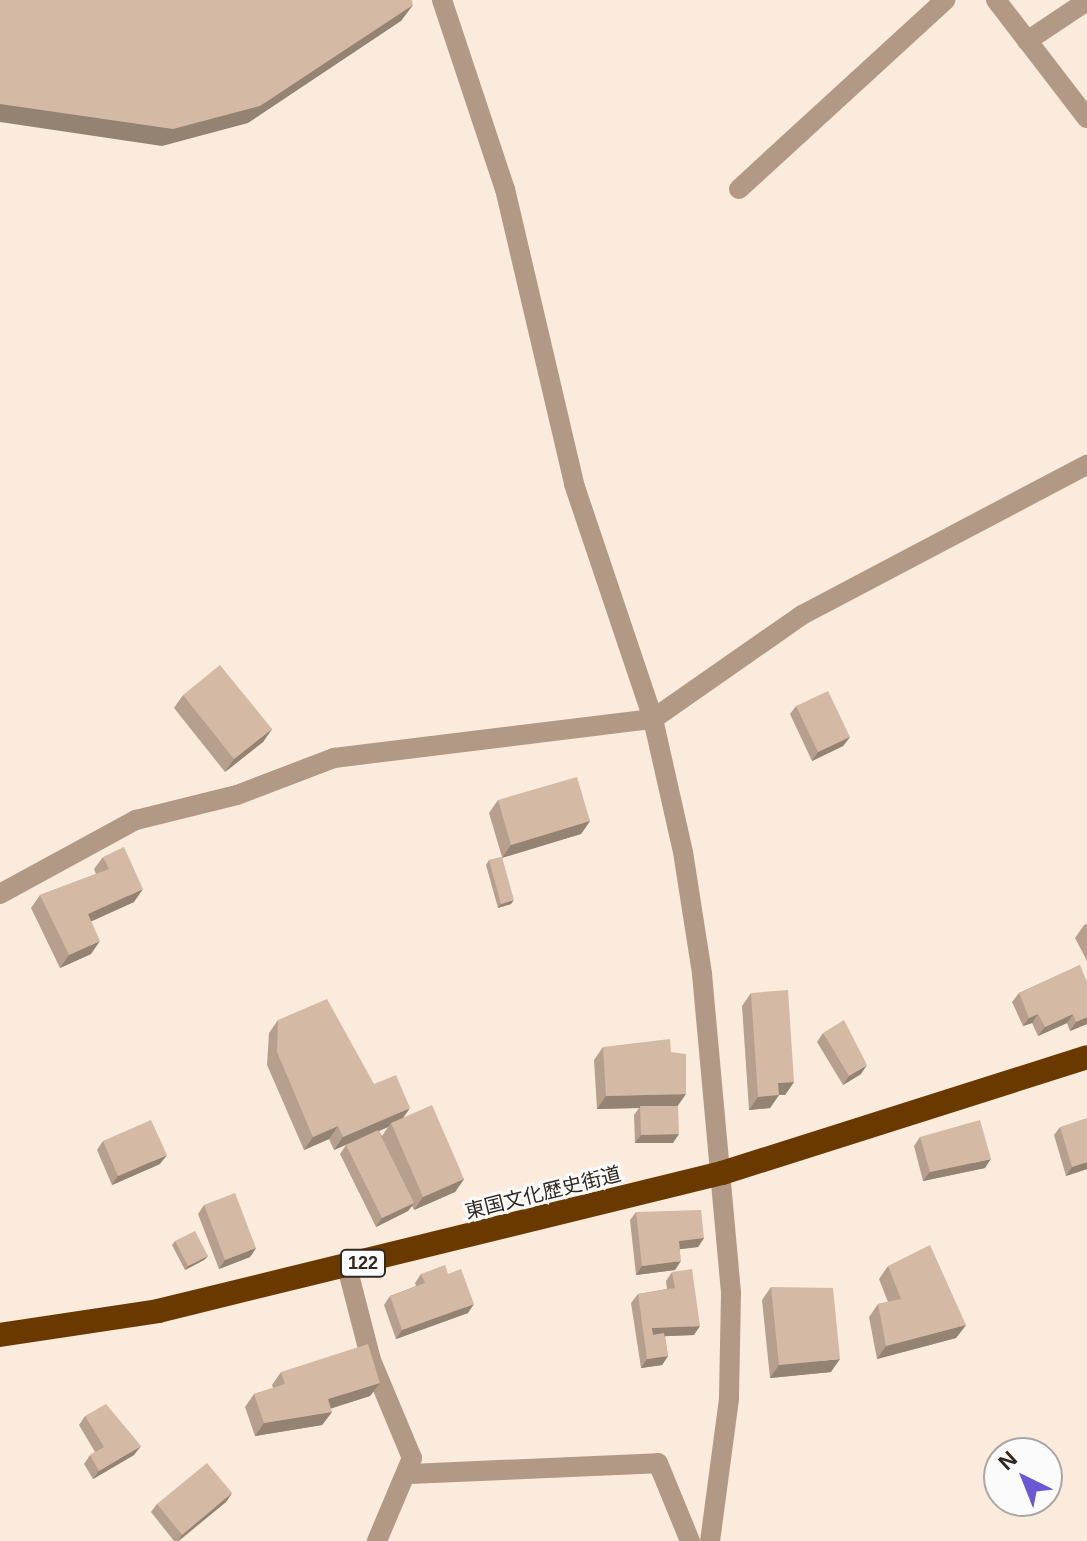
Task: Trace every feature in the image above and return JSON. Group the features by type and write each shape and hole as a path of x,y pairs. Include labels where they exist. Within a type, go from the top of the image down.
{"highway":[{"name":"東国文化歴史街道","path":"0,1335 158,1311 722,1173 1087,1057"}],"street":[{"path":"442,0 505,189 574,484 653,719 702,974 722,1173 729,1399 710,1541"},
{"path":"739,189 945,0"},
{"path":"996,0 1087,118"},
{"path":"1027,41 1087,1"},
{"path":"0,894 136,820 237,795 334,758 653,719 802,615 1087,465"},
{"path":"347,1267 371,1360 412,1458 410,1474 377,1541"},
{"path":"410,1474 658,1463 690,1541"}],"building":[{"path":"0,0 412,0 413,5 260,106 173,129 0,104"},
{"path":"220,665 272,729 234,759 183,695"},
{"path":"828,691 850,737 818,752 796,706"},
{"path":"577,777 590,821 511,845 498,800"},
{"path":"124,847 143,889 88,914 100,941 69,955 40,895 109,869 103,857"},
{"path":"502,857 514,900 501,904 489,860"},
{"path":"1080,965 1087,982 1087,1017 1076,1022 1073,1014 1045,1027 1038,1014 1029,1018 1019,993"},
{"path":"788,990 794,1082 778,1083 779,1095 758,1097 751,993"},
{"path":"327,999 374,1084 396,1075 410,1108 343,1137 338,1126 313,1137 277,1052 278,1020"},
{"path":"844,1020 867,1065 849,1076 823,1033"},
{"path":"670,1039 671,1052 686,1054 686,1094 606,1096 603,1047"},
{"path":"432,1105 464,1179 423,1197 391,1123"},
{"path":"640,1106 678,1106 679,1134 641,1135"},
{"path":"1087,1118 1087,1162 1072,1167 1060,1127"},
{"path":"151,1120 167,1155 118,1176 103,1141"},
{"path":"980,1120 991,1159 930,1172 920,1137"},
{"path":"378,1130 414,1203 382,1218 346,1145"},
{"path":"235,1193 256,1248 225,1260 204,1205"},
{"path":"701,1210 704,1238 679,1241 681,1261 642,1266 636,1212"},
{"path":"195,1231 208,1256 188,1266 175,1241"},
{"path":"930,1245 966,1325 886,1346 878,1304 901,1299 888,1266"},
{"path":"445,1265 448,1274 461,1269 474,1304 402,1330 390,1296 425,1283 421,1274"},
{"path":"692,1269 700,1326 652,1328 653,1335 664,1333 668,1356 647,1359 638,1294 675,1288 672,1272"},
{"path":"771,1287 833,1288 840,1359 779,1365"},
{"path":"368,1344 380,1383 328,1399 332,1412 264,1423 254,1394 285,1384 281,1372"},
{"path":"106,1404 141,1446 99,1471 90,1455 104,1447 85,1416"},
{"path":"207,1463 232,1493 182,1535 157,1504"}]}
